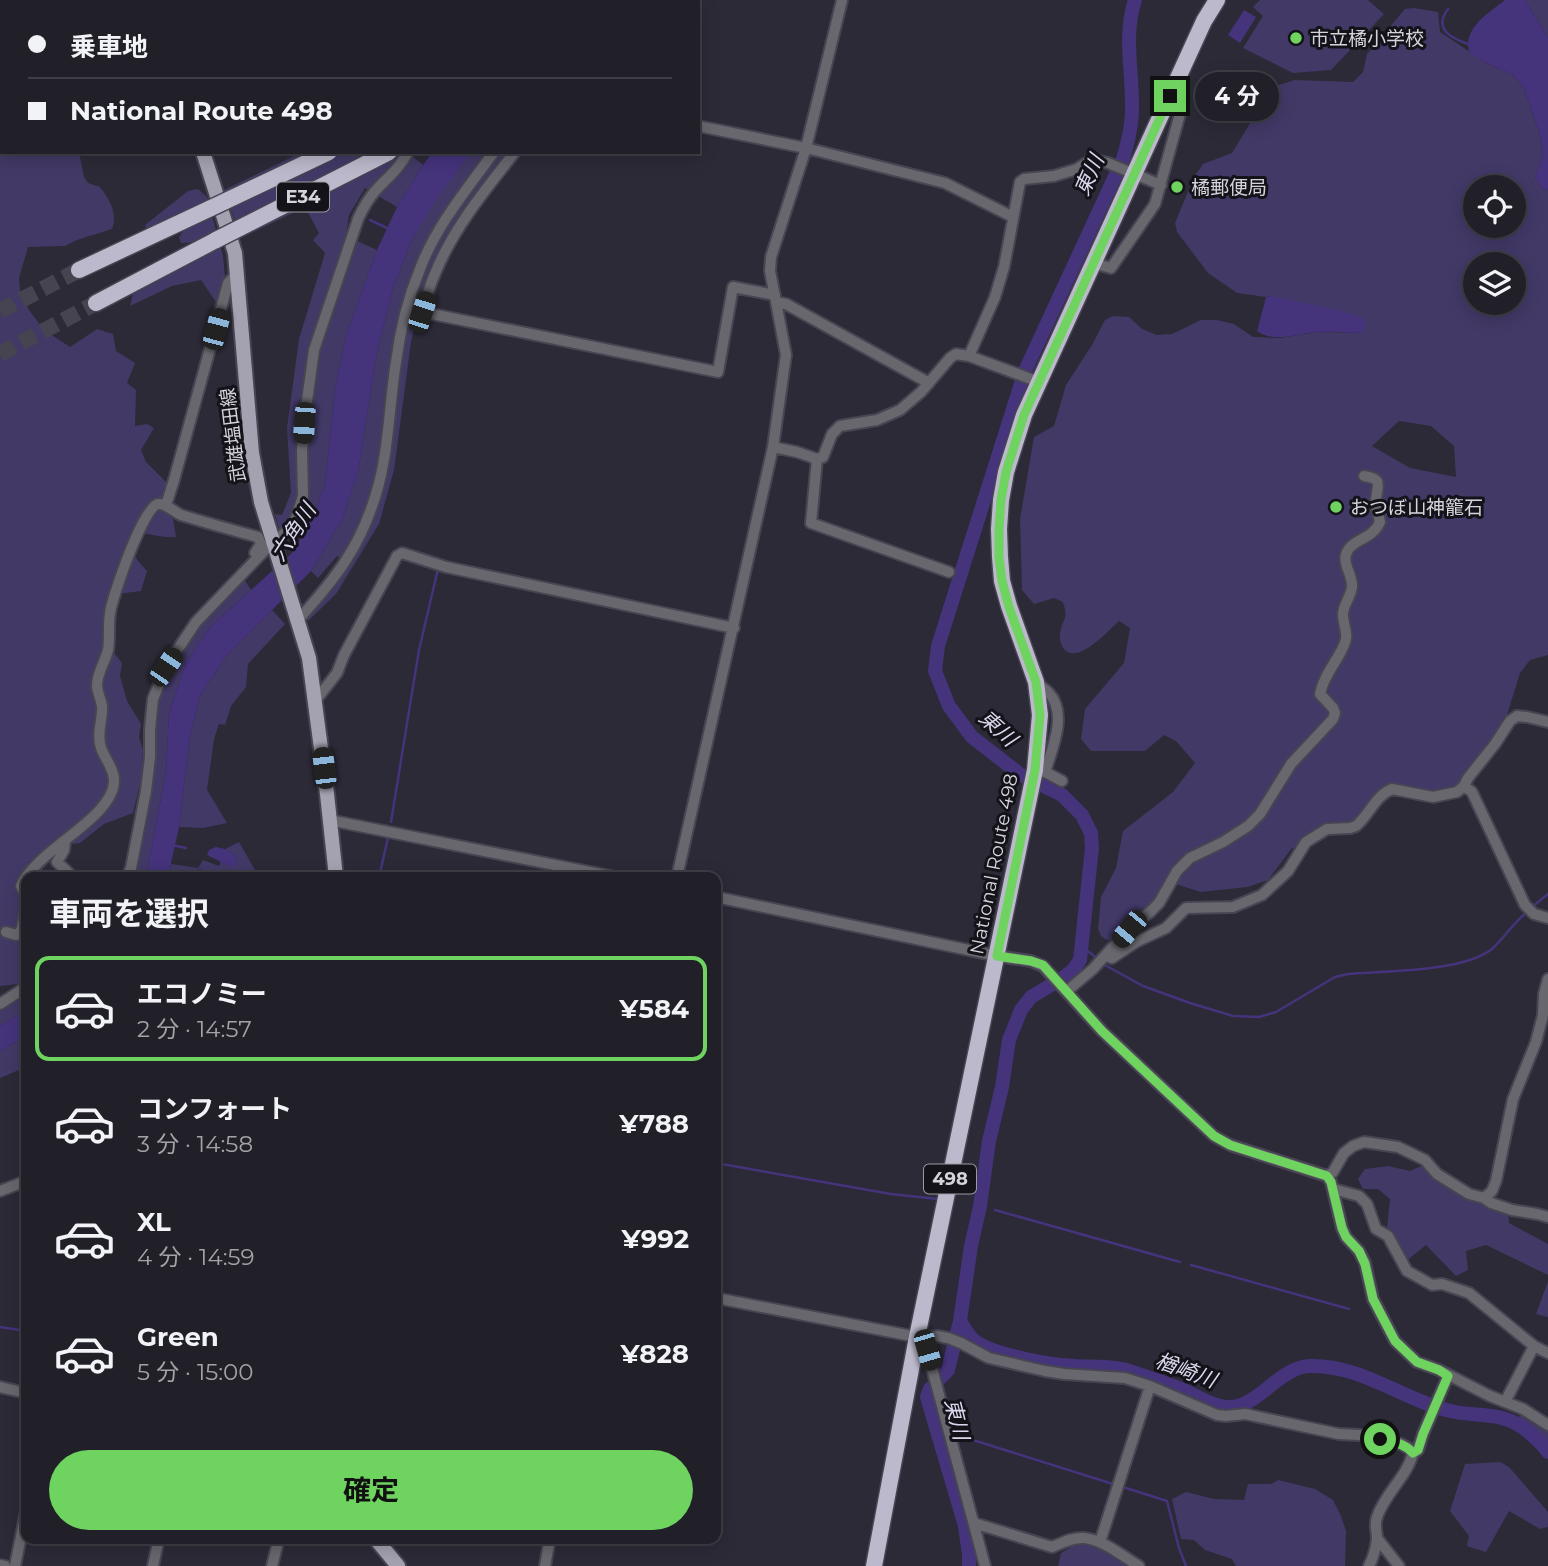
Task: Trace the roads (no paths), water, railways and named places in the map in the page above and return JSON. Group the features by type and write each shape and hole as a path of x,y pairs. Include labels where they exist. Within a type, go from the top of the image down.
{"highway":[{"name":"National Route 498","path":"874,1566 1030,792 1040,771 1040,715 1036,682 1009,607 999,557 1001,500 1006,472 1035,381 1093,263 1130,173 1170,96 1204,21 1217,0"},
{"name":"E34","path":"79,270 326,154"},
{"name":"E34","path":"96,303 385,154"}],"main road":[{"name":"武雄塩田線","path":"204,154 235,253 252,453 261,502 309,658 335,872"},
{"path":"380,1544 398,1566"}],"street":[{"path":"678,872 773,447 786,355 770,271 771,257 806,148 842,0"},
{"path":"1093,263 1111,268 1155,204 1183,103 1170,96"},
{"path":"700,126 806,148 945,183 1013,217"},
{"path":"129,872 146,790 153,699 166,667 196,622 266,549 274,546 296,518 303,496 304,423 314,350 358,219 374,192 399,168 407,154"},
{"path":"297,618 327,588 345,564 362,531 376,493 396,360 406,311 420,268 440,229 494,154"},
{"path":"513,154 484,191 454,237 434,275 422,312 718,372 733,287 776,298 929,383"},
{"path":"969,356 995,297 1020,182 1024,179 1055,176 1095,160 1161,185"},
{"path":"166,506 228,283 237,274"},
{"path":"222,307 240,308"},
{"path":"773,447 817,459 823,457 832,434 840,426 877,420 900,410 921,392 956,354 969,356 1035,381"},
{"path":"817,459 811,523 949,572"},
{"path":"1065,989 1093,970 1129,929 1159,903 1177,871 1190,858 1239,833 1260,814 1291,764 1333,719 1333,708 1320,694 1347,638 1343,610 1352,587 1345,561 1346,553 1353,545 1376,531 1380,522 1375,503 1378,481 1364,476"},
{"path":"29,872 96,815 112,791 112,771 100,747 102,706 96,687 108,649 110,612 116,590 151,506 166,506 176,513 258,537 261,544 250,560 249,567"},
{"path":"316,700 337,673 397,556 402,554 446,567 734,628"},
{"path":"1106,956 1112,958 1136,942 1166,928 1186,908 1233,907 1262,895 1288,871 1307,842 1328,829 1356,827 1382,794 1389,790 1433,797 1457,792 1510,721 1517,716 1548,722"},
{"path":"1040,771 1062,781"},
{"path":"1464,786 1472,792 1525,905 1534,914 1548,918"},
{"path":"330,820 590,872"},
{"path":"65,841 64,850 57,862 68,872"},
{"path":"721,898 1043,965 1102,1031 1214,1136 1230,1145 1327,1176 1331,1182 1342,1228 1365,1264 1373,1299 1395,1341 1417,1362 1523,1409 1548,1425"},
{"path":"6,932 16,935 21,928"},
{"path":"1484,1199 1492,1191 1496,1181 1513,1099 1543,1015 1548,979"},
{"path":"0,1004 21,990"},
{"path":"1327,1176 1333,1172 1344,1153 1353,1146 1364,1142 1398,1147 1425,1160 1437,1174 1469,1194 1512,1210 1548,1217"},
{"path":"0,1191 21,1183"},
{"path":"1333,1189 1359,1196 1367,1204 1376,1229 1388,1236 1407,1271 1432,1285 1442,1284 1469,1293 1534,1346 1548,1353"},
{"path":"721,1299 921,1337 948,1338 989,1358 1045,1371 1125,1378 1217,1415 1245,1414 1339,1434 1360,1435 1401,1444 1413,1453"},
{"path":"921,1337 934,1373 985,1566"},
{"path":"1505,1402 1534,1346"},
{"path":"1369,1566 1377,1538 1376,1518 1386,1498 1410,1464 1413,1453 1418,1450 1448,1376"},
{"path":"1100,1542 1150,1386"},
{"path":"0,1387 21,1393"},
{"path":"974,1523 1052,1547 1068,1540 1083,1538 1100,1542 1139,1566"},
{"path":"15,1566 21,1537"},
{"path":"1377,1538 1399,1566"},
{"path":"153,1566 158,1544"},
{"path":"272,1566 278,1544"},
{"path":"545,1566 549,1544"}],"waterway":[{"name":"東川","path":"969,1566 965,1526 927,1397 930,1389 948,1370 960,1321 989,1141 1002,1087 1009,1040 1021,1010 1031,997 1063,978 1080,960 1092,848 1091,833 1082,815 1062,795 1021,775 972,737 949,706 935,671 938,646 1025,371 1123,159 1132,116 1129,41 1135,0"},
{"path":"1448,9 1442,22 1443,27 1450,36 1468,44"},
{"path":"370,220 389,229"},
{"path":"391,822 419,650 438,569"},
{"path":"380,872 388,838"},
{"path":"172,845 186,848"},
{"path":"1532,907 1548,894"},
{"path":"1103,964 1143,986 1190,1003 1233,1016 1259,1017 1276,1012 1335,977 1445,966 1480,956 1493,948 1527,912"},
{"path":"1081,946 1098,959"},
{"path":"721,1164 891,1194 938,1199"},
{"path":"955,1194 983,1183"},
{"path":"995,1210 1180,1262"},
{"path":"1191,1265 1349,1309"},
{"name":"楢崎川","path":"960,1321 974,1340 996,1351 1052,1364 1126,1370 1226,1407 1248,1402 1298,1368 1328,1367 1347,1371 1437,1407 1510,1420 1521,1426 1548,1452"},
{"path":"0,1327 21,1330"},
{"path":"957,1435 1113,1484"},
{"path":"1126,1488 1167,1501 1186,1566"}],"tunnel":[{"path":"0,311 79,270"},
{"path":"0,354 96,303"}],"place":[{"name":"市立橘小学校","path":"1296,38"},
{"name":"橘郵便局","path":"1177,187"},
{"name":"おつぼ山神籠石","path":"1336,507"}],"water label":[{"name":"六角川","path":"293,532"}]}
